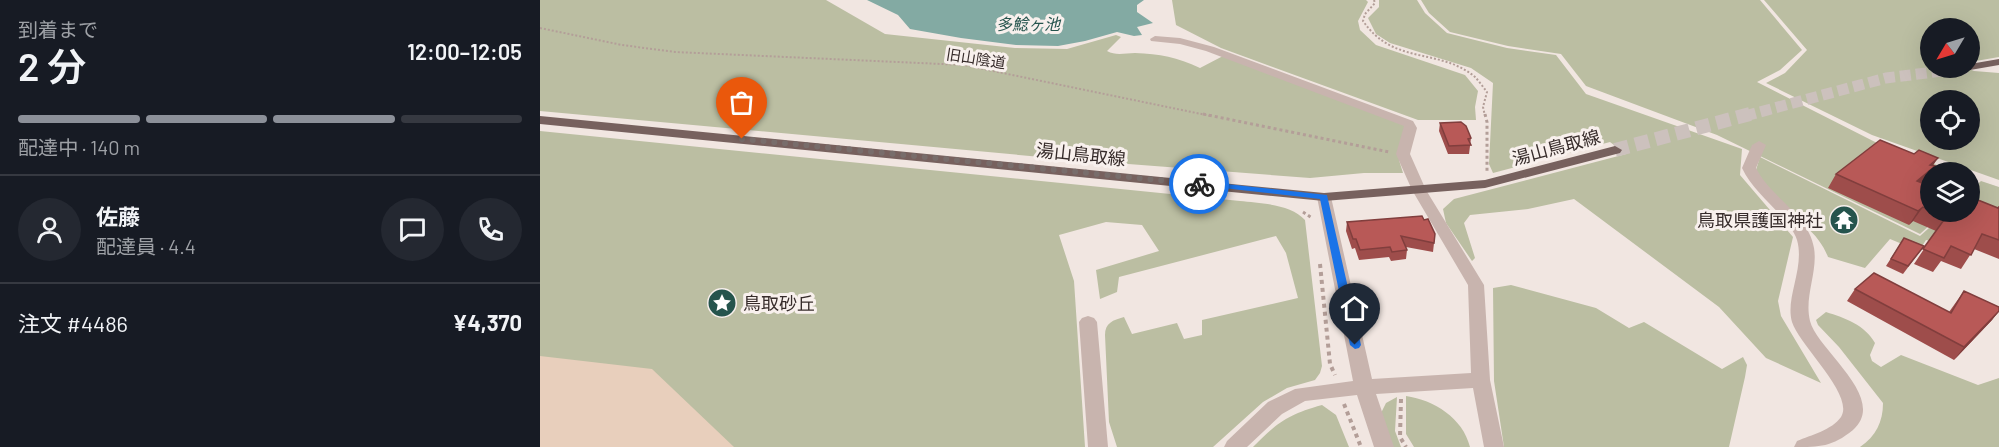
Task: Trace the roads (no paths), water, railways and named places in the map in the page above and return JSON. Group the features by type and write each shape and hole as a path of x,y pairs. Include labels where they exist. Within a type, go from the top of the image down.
{"main road":[{"path":"1980,65 1999,62"},
{"name":"湯山鳥取線","path":"540,120 1324,197 1485,184 1615,150"}],"street":[{"path":"1155,39 1203,46 1404,122 1411,128 1403,154 1419,190 1476,285 1481,380 1494,447"},
{"path":"1759,145 1749,168 1755,183 1799,230 1804,240 1807,261 1800,312 1801,322 1847,390 1855,407 1852,421 1837,433 1804,447"},
{"path":"1324,197 1364,387 1384,447"},
{"path":"1088,322 1098,447"},
{"path":"1234,447 1275,408 1302,394 1364,387 1481,380"}],"water":[{"name":"多鯰ヶ池","path":"867,0 1144,0 1137,5 1137,12 1153,23 1137,27 1142,35 1134,36 1117,32 1058,46 1016,45 910,29 898,15"}],"tunnel":[{"path":"1745,116 1886,78 1920,74"},
{"path":"1615,150 1750,114"}],"place":[{"name":"鳥取県護国神社","path":"1844,220"},
{"name":"鳥取砂丘","path":"722,303"}]}
